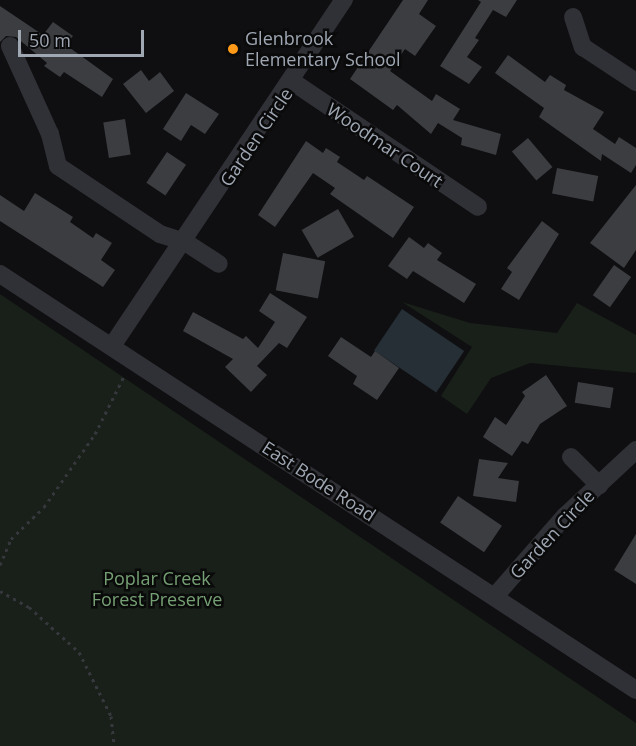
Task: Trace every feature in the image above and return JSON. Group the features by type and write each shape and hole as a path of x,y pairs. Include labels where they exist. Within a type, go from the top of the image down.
{"street":[{"name":"Garden Circle","path":"112,346 185,242 344,0"},
{"path":"573,17 583,47 636,82"},
{"path":"10,46 50,134 58,166 160,234 185,242 219,264"},
{"name":"Woodmar Court","path":"292,82 478,207"},
{"name":"East Bode Road","path":"0,274 496,595 636,690"},
{"name":"Garden Circle","path":"496,595 565,516 636,450"},
{"path":"571,457 599,485"}],"path":[{"path":"0,565 11,539 44,507 95,434 134,361"},
{"path":"0,591 29,607 79,652 111,716 114,746"}],"green space":[{"name":"Poplar Creek Forest Preserve","path":"0,294 636,723 636,746 0,746"},
{"path":"402,302 470,323 557,333 577,303 636,335 636,373 530,363 491,378 467,414 441,396 472,347"}],"shaded area":[{"path":"402,309 464,351 436,392 374,350"}],"building":[{"path":"403,0 428,0 419,14 436,26 415,56 405,49 390,71 432,101 436,94 460,109 453,120 501,134 496,155 461,145 462,138 438,123 431,134 397,105 393,110 350,79"},
{"path":"478,0 517,0 506,17 493,10 475,38 479,40 467,57 482,67 469,84 440,66 481,2"},
{"path":"0,6 43,35 53,22 73,36 66,45 113,79 102,97 64,72 60,77 44,66 47,63 16,37 6,36 0,42"},
{"path":"508,55 545,82 550,75 566,85 564,90 604,112 593,129 615,144 619,137 636,148 636,165 631,173 602,154 601,161 539,117 544,108 495,73"},
{"path":"141,70 149,81 160,72 174,91 146,113 123,84"},
{"path":"186,93 219,114 205,134 191,125 181,141 163,129"},
{"path":"125,119 131,155 109,158 103,122"},
{"path":"528,138 552,167 536,181 512,151"},
{"path":"306,141 323,153 326,148 340,157 337,162 364,180 367,176 414,207 393,238 330,194 335,188 313,173 275,227 258,215"},
{"path":"167,152 186,165 165,196 146,183"},
{"path":"557,168 598,176 593,202 552,194"},
{"path":"636,185 636,250 624,268 590,243"},
{"path":"35,193 73,217 70,222 93,238 96,233 112,243 101,260 115,270 103,287 0,221 0,195 24,211"},
{"path":"338,209 354,237 318,258 302,230"},
{"path":"542,221 559,234 519,300 501,289 512,272 507,268"},
{"path":"409,237 424,248 428,243 442,253 437,260 476,284 464,303 413,271 407,279 388,266"},
{"path":"283,253 325,261 318,299 276,290"},
{"path":"614,265 631,277 610,307 593,295"},
{"path":"270,293 307,317 287,348 279,343 257,366 267,375 251,392 225,367 233,359 183,331 193,312 243,339 246,336 258,348 275,322 259,311"},
{"path":"341,337 371,357 375,351 399,368 377,400 353,384 357,376 328,356"},
{"path":"546,375 567,406 540,424 528,444 522,441 512,456 483,437 495,417 506,425 525,396 522,392"},
{"path":"578,382 614,388 610,408 575,403"},
{"path":"479,459 508,463 498,478 519,481 516,502 473,496"},
{"path":"458,496 502,526 484,552 440,523"},
{"path":"636,534 636,584 614,570"}],"place":[{"name":"Glenbrook Elementary School","path":"233,49"}]}
